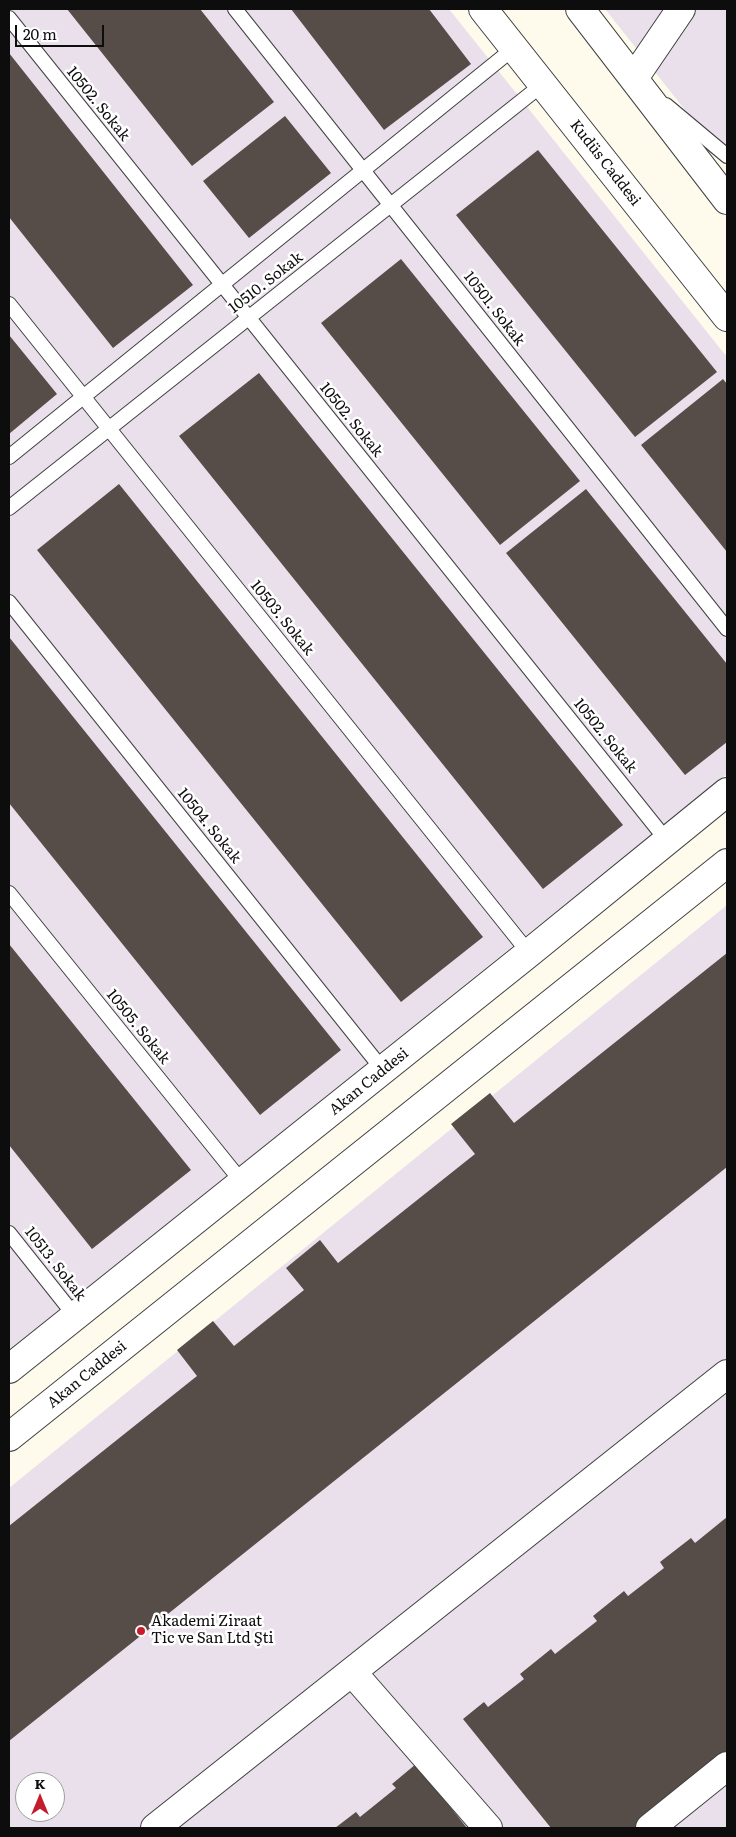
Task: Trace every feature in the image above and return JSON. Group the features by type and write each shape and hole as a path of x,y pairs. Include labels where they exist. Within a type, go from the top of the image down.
{"street":[{"name":"Kudüs Caddesi","path":"483,9 727,317"},
{"path":"580,9 727,200"},
{"path":"634,78 681,9"},
{"name":"Akan Caddesi","path":"9,1369 668,842 727,792"},
{"name":"Akan Caddesi","path":"9,1437 727,863"},
{"path":"155,1828 727,1374"},
{"path":"352,1672 488,1828"},
{"path":"650,1828 727,1766"}],"lane":[{"name":"10501. Sokak","path":"235,9 727,629"},
{"name":"10502. Sokak","path":"9,18 668,842"},
{"name":"10510. Sokak","path":"9,457 514,48"},
{"path":"634,78 727,156"},
{"name":"10510. Sokak","path":"9,508 543,84"},
{"name":"10503. Sokak","path":"9,304 529,953"},
{"name":"10504. Sokak","path":"9,602 383,1070"},
{"name":"10505. Sokak","path":"9,893 242,1182"},
{"name":"10513. Sokak","path":"9,1232 75,1316"}],"shaded area":[{"path":"9,9 449,9 727,357 727,774 9,1351"},
{"path":"605,9 727,9 727,163"},
{"path":"727,905 727,1828 9,1828 9,1488"}],"building":[{"path":"67,9 200,9 274,102 192,166"},
{"path":"291,9 429,9 471,64 384,130"},
{"path":"9,53 193,285 113,348 9,217"},
{"path":"285,116 331,173 249,238 203,181"},
{"path":"538,150 717,372 635,437 456,215"},
{"path":"401,259 580,481 500,545 321,323"},
{"path":"9,335 57,394 9,434"},
{"path":"259,373 623,825 543,889 179,436"},
{"path":"723,379 727,384 727,552 641,445"},
{"path":"119,484 483,937 401,1002 37,550"},
{"path":"586,489 727,664 727,742 685,775 506,553"},
{"path":"9,637 341,1050 260,1115 9,803"},
{"path":"9,944 191,1170 92,1249 9,1145"},
{"path":"727,953 727,1167 9,1741 9,1526 197,1376 177,1350 213,1321 234,1346 304,1290 286,1268 320,1240 338,1263 475,1154 451,1124 490,1093 514,1123"},
{"path":"727,1517 727,1760 641,1828 551,1828 463,1719 484,1702 488,1707 524,1679 520,1674 551,1649 555,1654 597,1621 593,1616 624,1591 628,1596 664,1568 660,1562 691,1538 695,1543"},
{"path":"416,1764 467,1828 335,1828 356,1812 360,1817 396,1788 392,1784"}],"place":[{"name":"Akademi Ziraat Tic ve San Ltd Şti","path":"141,1631"}]}
